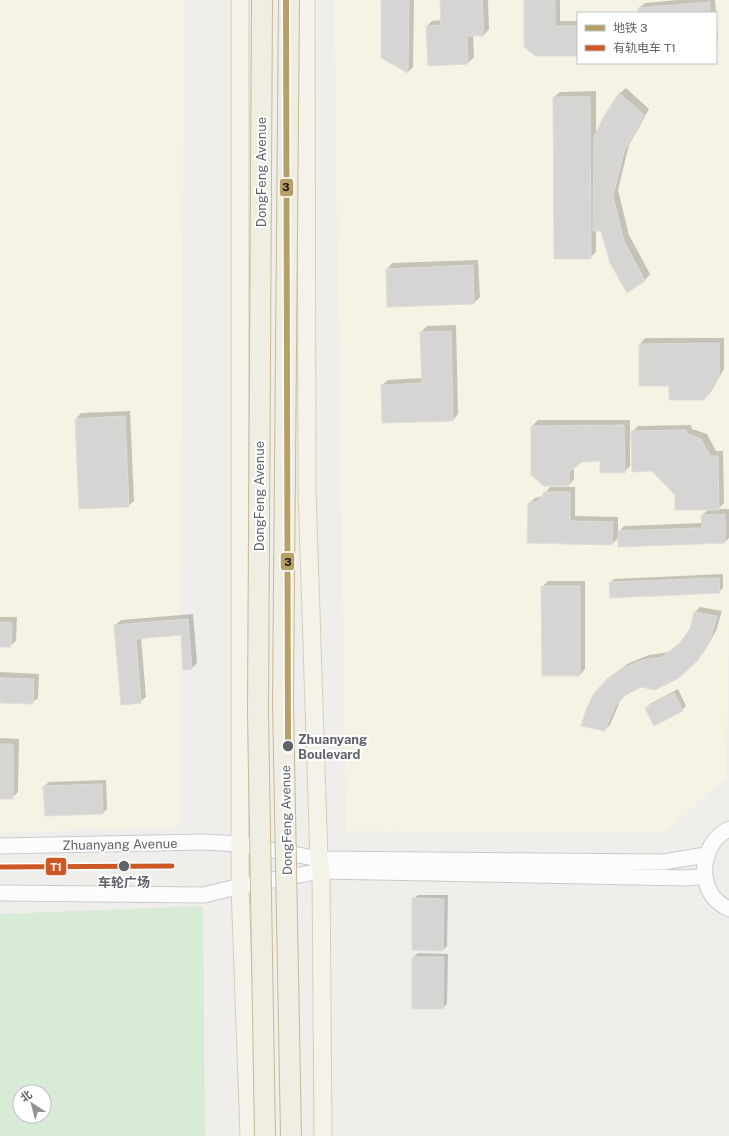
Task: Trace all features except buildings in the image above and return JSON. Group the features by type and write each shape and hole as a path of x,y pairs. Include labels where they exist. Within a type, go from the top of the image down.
{"highway":[{"name":"DongFeng Avenue","path":"262,0 258,712 265,1136"},
{"name":"DongFeng Avenue","path":"289,0 283,702 291,1136"}],"main road":[{"path":"240,0 240,886 249,1136"},
{"path":"306,0 307,490 320,865 323,1136"},
{"path":"729,829 723,832 713,842 706,855 704,865 709,891 719,903 729,910"},
{"name":"Zhuanyang Avenue","path":"0,846 204,842 240,844 320,865"},
{"path":"0,893 204,895 320,865 663,862 706,855"},
{"path":"320,865 687,878 705,876"}],"shaded area":[{"path":"0,0 184,0 179,827 0,833"},
{"path":"334,0 729,0 729,615 726,777 666,832 346,831"}],"green space":[{"path":"203,906 205,1136 0,1136 0,914"}],"metro line":[{"name":"3","path":"286,0 288,749"}],"tram line":[{"name":"T1","path":"0,867 172,866"}],"place":[{"name":"Zhuanyang Boulevard","path":"288,746"},
{"name":"车轮广场","path":"124,866"}]}
